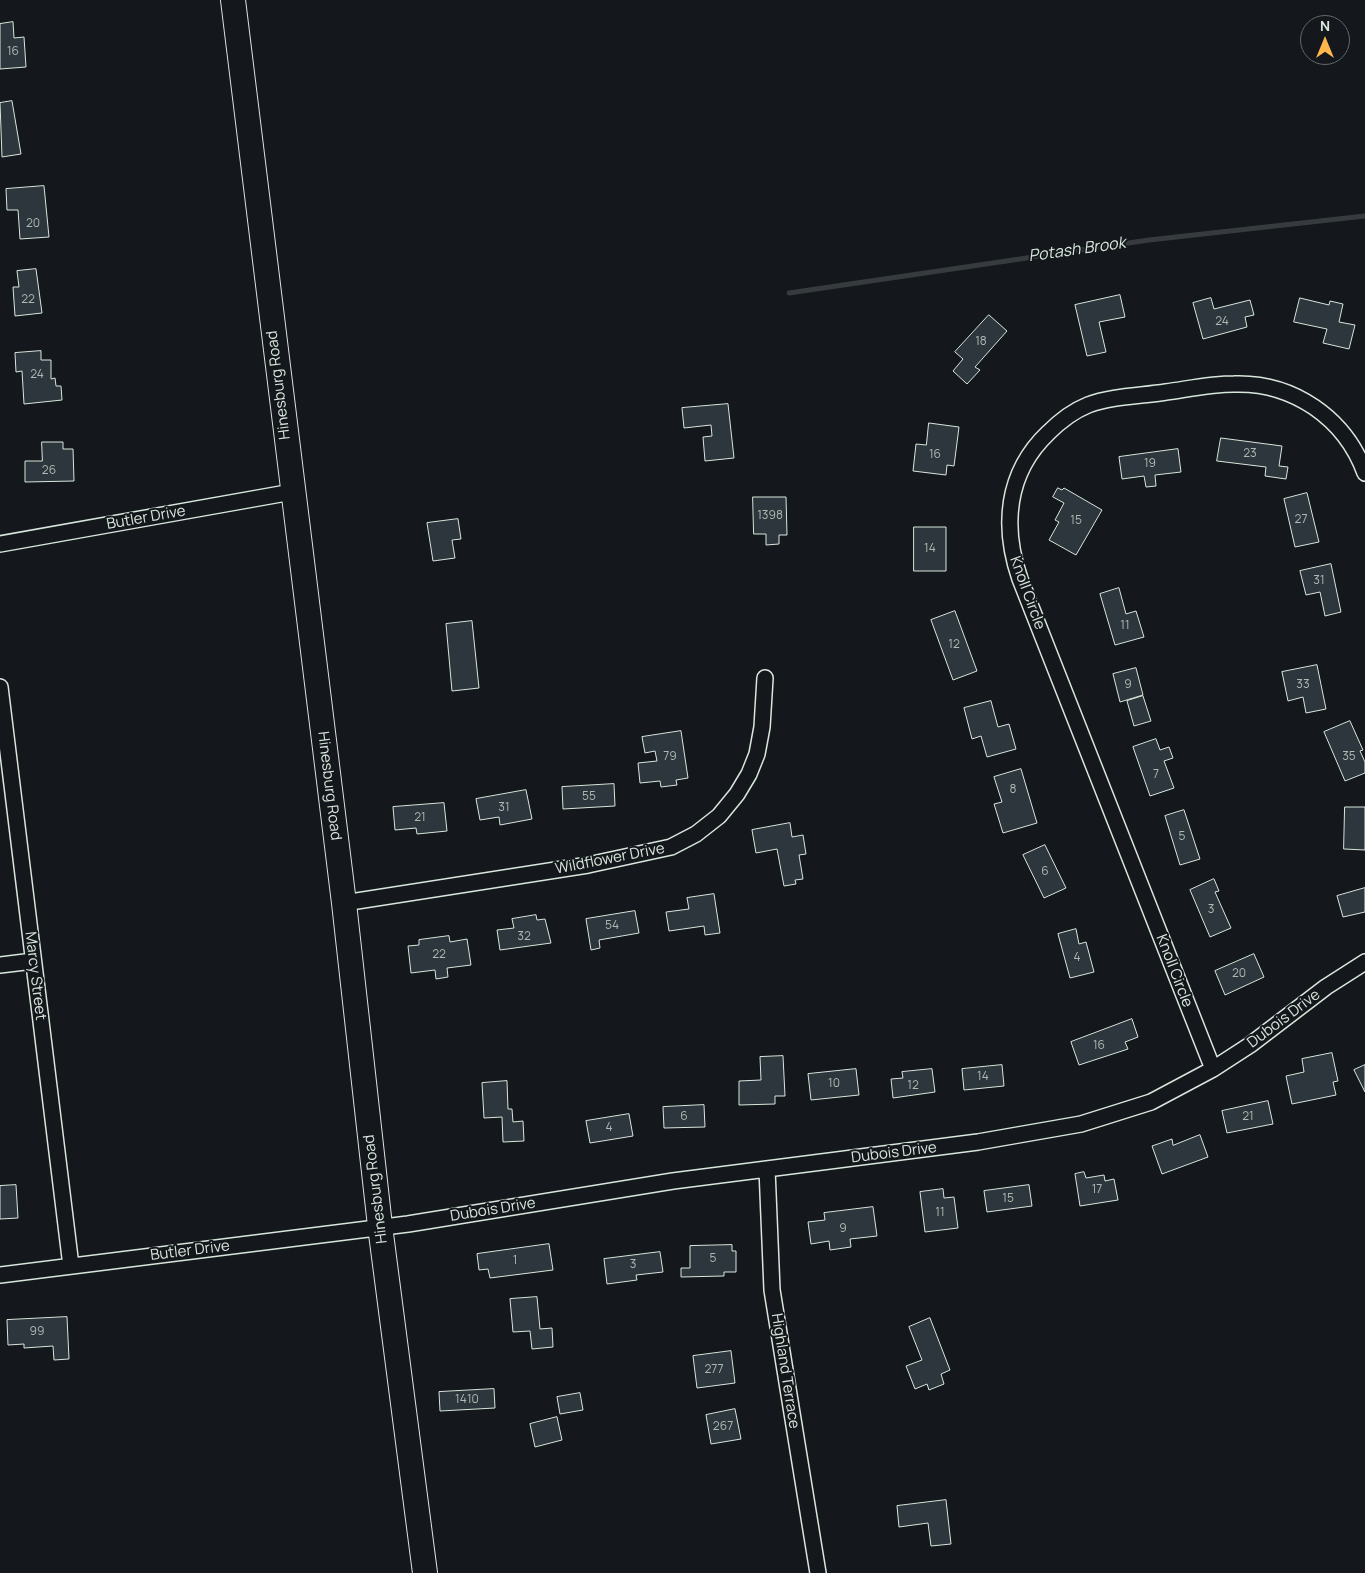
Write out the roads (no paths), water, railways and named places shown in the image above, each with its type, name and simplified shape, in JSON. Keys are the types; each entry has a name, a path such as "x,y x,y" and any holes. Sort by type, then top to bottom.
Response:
{"main road":[{"name":"Hinesburg Road","path":"233,0 344,903 380,1226 425,1573"}],"street":[{"name":"Knoll Circle","path":"1213,1069 1020,579 1010,537 1012,494 1022,467 1036,445 1054,427 1087,406 1111,400 1235,384 1273,388 1308,402 1329,419 1348,439 1365,473"},
{"name":"Butler Drive","path":"0,544 292,492"},
{"name":"Wildflower Drive","path":"344,903 588,865 670,847 696,834 719,816 737,794 749,774 757,754 762,727 765,678"},
{"name":"Marcy Street","path":"0,687 71,1266"},
{"path":"0,965 34,961"},
{"name":"Dubois Drive","path":"380,1226 767,1168 978,1142 1061,1129 1151,1102 1213,1069 1250,1045 1326,987 1365,962"},
{"name":"Highland Terrace","path":"767,1168 772,1290 818,1573"},
{"name":"Butler Drive","path":"0,1275 380,1226"}],"waterway":[{"name":"Potash Brook","path":"789,293 1149,240 1365,216"}]}
